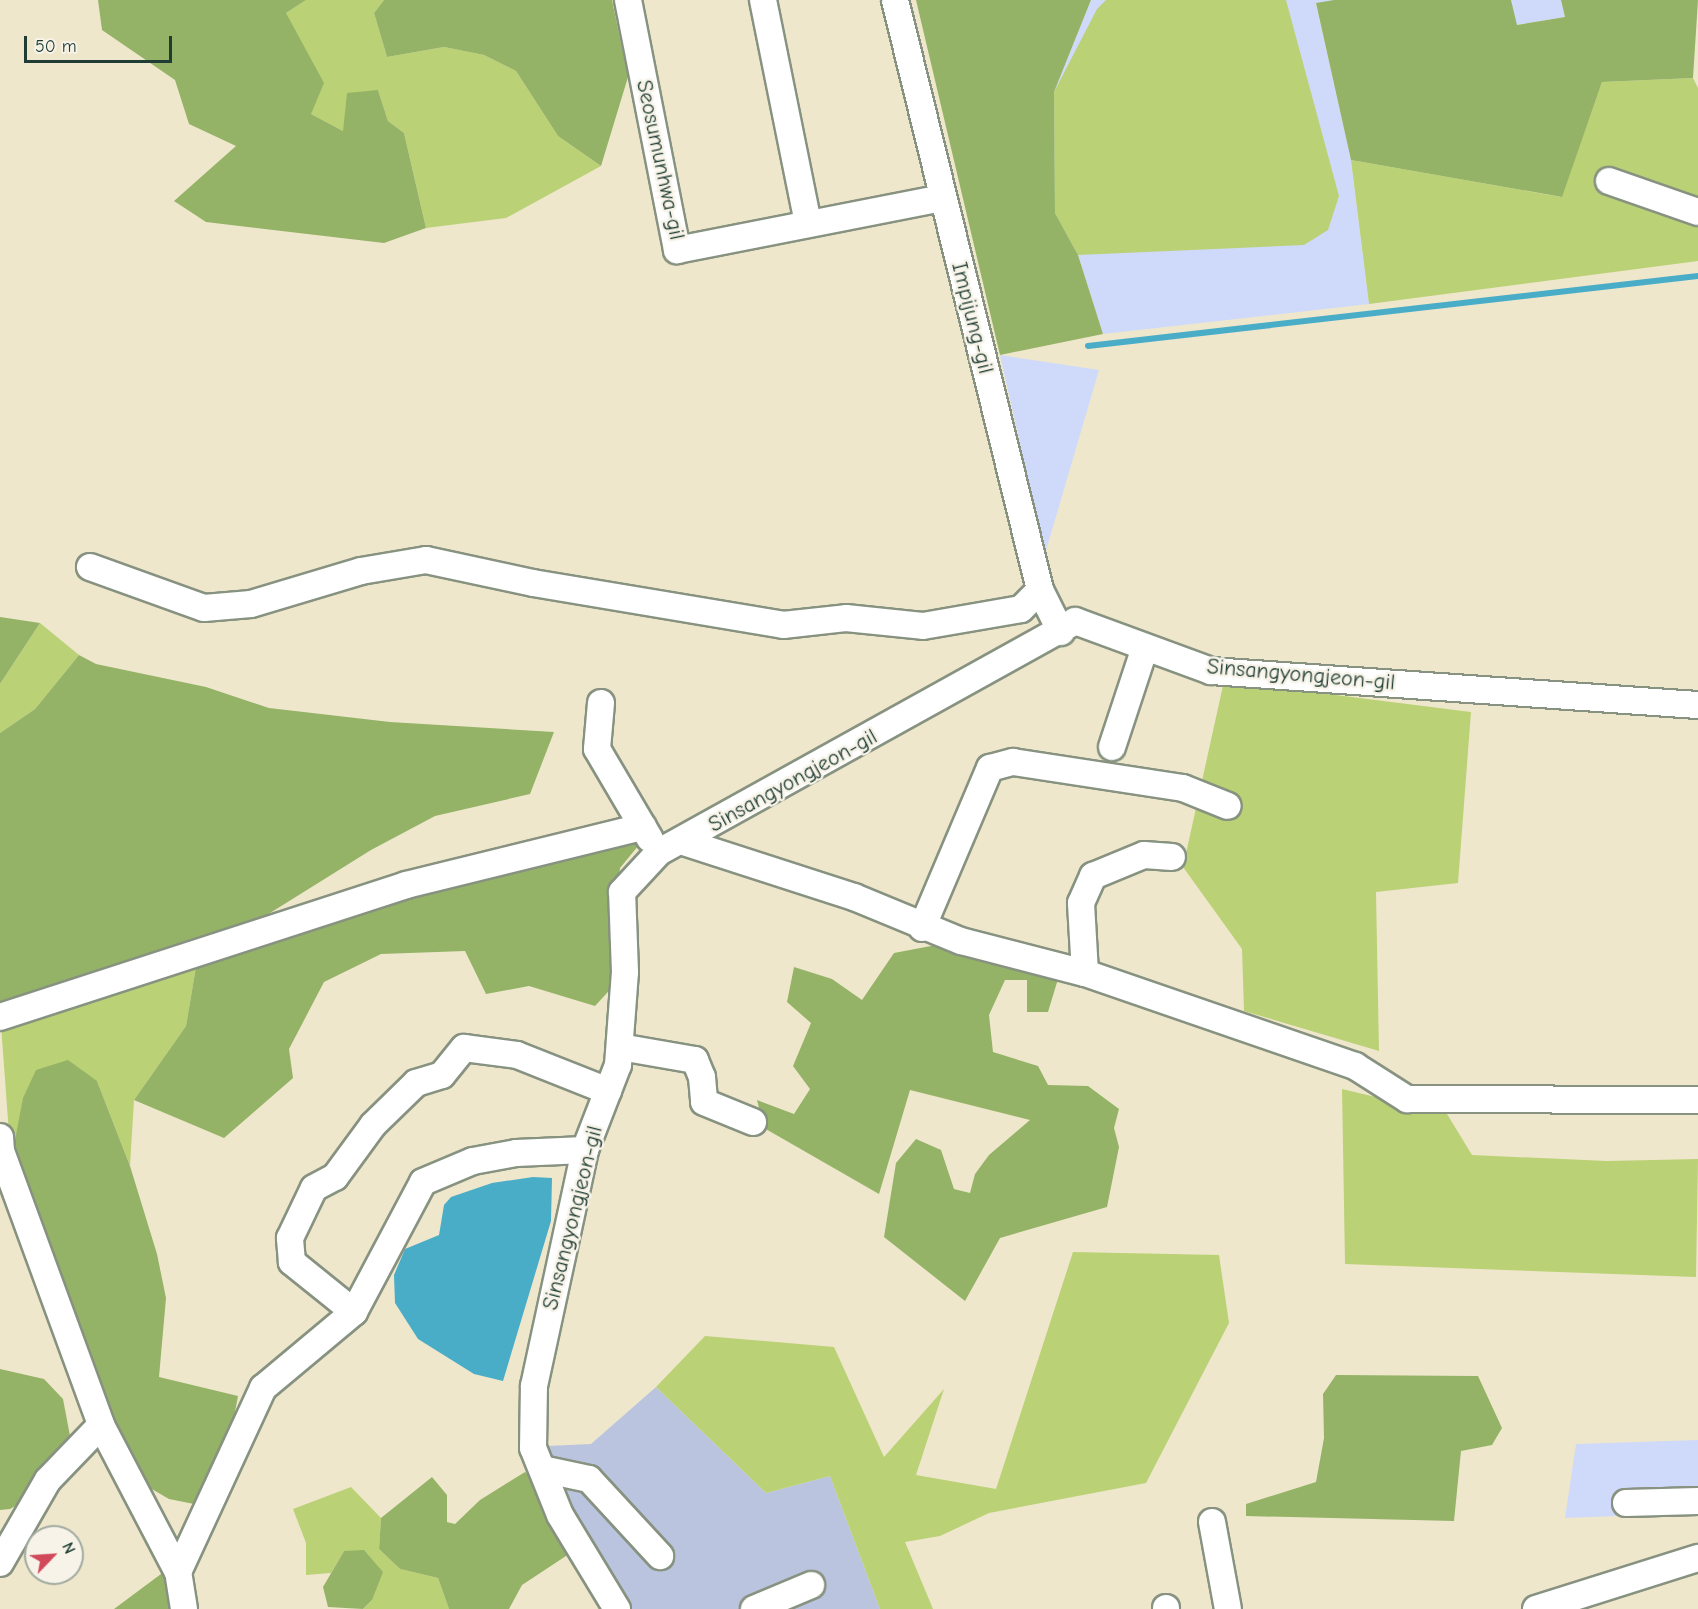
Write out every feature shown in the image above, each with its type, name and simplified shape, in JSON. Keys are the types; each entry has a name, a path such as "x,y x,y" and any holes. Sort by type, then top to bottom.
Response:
{"street":[{"name":"Seosumunhwa-gil","path":"628,0 677,250 808,224"},
{"path":"763,0 808,224 941,198"},
{"name":"Impijung-gil","path":"896,0 941,198 1040,590 1061,632"},
{"path":"1609,181 1698,212"},
{"path":"90,567 204,608 251,604 361,571 426,560 533,583 783,625 846,618 923,626 1021,609 1040,590"},
{"name":"Sinsangyongjeon-gil","path":"617,1609 560,1515 533,1448 534,1386 585,1150 618,1065 625,972 622,892 659,852 684,842 1061,632 1075,621 1211,670 1698,705"},
{"path":"1112,747 1145,647"},
{"path":"601,703 597,749 659,852"},
{"path":"922,928 990,768 1013,762 1183,788 1228,806"},
{"path":"0,1017 406,885 643,827"},
{"path":"684,842 854,897 922,928 1085,972 1355,1066 1407,1099 1698,1100"},
{"path":"1085,972 1081,903 1093,876 1144,855 1172,857"},
{"path":"620,1047 695,1060 702,1077 704,1102 753,1122"},
{"path":"354,1312 292,1262 290,1238 314,1188 335,1177 373,1125 416,1083 442,1075 464,1048 517,1054 608,1091"},
{"path":"0,1137 1,1151 100,1425 178,1572 184,1609"},
{"path":"178,1572 263,1388 354,1312 423,1182 473,1161 516,1153 585,1150"},
{"path":"0,1563 48,1480 100,1425"},
{"path":"542,1469 589,1479 660,1556"},
{"path":"1626,1503 1698,1501"},
{"path":"1212,1522 1228,1609"},
{"path":"1536,1609 1698,1558"},
{"path":"754,1609 811,1585"}],"shaded area":[{"path":"1091,0 1334,0 1316,4 1351,160 1369,304 1103,334 1078,255 1055,213 1054,92"},
{"path":"1511,0 1561,0 1565,17 1516,25"},
{"path":"1000,355 1099,370 1045,554"},
{"path":"656,1387 766,1493 830,1476 880,1609 631,1609 570,1502 547,1446 591,1444"},
{"path":"1698,1440 1698,1513 1565,1518 1576,1444"}],"green space":[{"path":"98,0 306,0 286,13 324,83 311,114 343,131 347,93 378,90 388,121 404,133 426,228 384,243 206,222 174,201 236,146 189,124 175,80 102,30"},
{"path":"306,0 384,0 374,13 387,57 444,47 484,55 516,71 558,136 601,166 506,218 426,228 404,133 388,121 378,90 343,131 311,114 286,13"},
{"path":"384,0 612,0 628,77 601,166 558,136 516,71 484,55 444,47 387,57 374,13"},
{"path":"916,0 1091,0 1054,92 1055,213 1078,255 1103,334 1000,355"},
{"path":"1106,0 1286,0 1339,196 1328,230 1304,245 1078,255 1055,213 1054,92 1097,9"},
{"path":"1334,0 1511,0 1517,25 1565,17 1561,0 1698,0 1693,78 1602,82 1562,197 1351,160 1316,3"},
{"path":"1693,78 1698,88 1698,261 1369,304 1351,160 1561,197 1602,82"},
{"path":"0,617 40,623 0,684"},
{"path":"40,623 79,655 35,709 0,733 0,684"},
{"path":"79,655 96,664 206,687 269,708 390,722 554,732 530,794 435,816 371,850 241,931 0,1011 0,733 35,709"},
{"path":"1224,681 1471,712 1458,883 1376,892 1379,1051 1244,1011 1242,949 1183,867"},
{"path":"643,840 620,868 614,928 617,982 595,1006 529,986 486,994 465,951 381,954 324,982 289,1049 293,1078 224,1138 134,1100 186,1026 196,967 247,951 342,898"},
{"path":"973,938 1058,979 1048,1012 1027,1012 1027,980 1005,980 989,1015 993,1052 1038,1066 1048,1085 1088,1086 1119,1109 1114,1128 1119,1147 1107,1207 1000,1238 965,1301 884,1237 896,1163 916,1139 941,1150 954,1189 970,1193 975,1174 989,1155 1030,1120 910,1090 879,1194 764,1128 757,1100 794,1114 810,1089 793,1066 811,1023 787,1002 794,967 832,979 862,1000 894,953"},
{"path":"196,967 186,1026 134,1100 130,1166 97,1081 11,1161 1,1025"},
{"path":"68,1060 97,1081 130,1166 157,1254 166,1298 159,1377 238,1396 229,1443 199,1505 169,1499 150,1488 133,1459 88,1373 11,1161 23,1098 36,1070"},
{"path":"1342,1089 1447,1114 1472,1155 1607,1161 1698,1159 1696,1277 1345,1264"},
{"path":"1073,1252 1219,1255 1229,1323 1146,1483 989,1513 940,1536 905,1542 933,1609 880,1609 830,1476 766,1493 656,1387 705,1336 834,1347 884,1457 944,1389 916,1475 996,1489"},
{"path":"0,1369 44,1379 63,1399 71,1441 58,1482 10,1509 0,1510"},
{"path":"1336,1375 1478,1376 1502,1428 1492,1445 1461,1451 1454,1521 1246,1516 1246,1504 1316,1482 1324,1438 1323,1394"},
{"path":"525,1472 541,1486 556,1522 553,1527 569,1554 522,1585 509,1609 449,1609 438,1578 400,1569 379,1549 381,1518 432,1477 447,1495 447,1522 455,1524 480,1500"},
{"path":"351,1487 381,1518 379,1549 400,1569 438,1578 449,1609 363,1609 372,1600 344,1551 331,1573 306,1575 306,1543 293,1509"},
{"path":"364,1550 383,1572 372,1600 363,1609 328,1607 323,1587 344,1551"},
{"path":"161,1574 190,1574 196,1609 114,1609"}],"water":[{"path":"533,1177 552,1178 551,1221 503,1381 474,1374 418,1339 395,1303 394,1275 405,1249 439,1235 444,1205 451,1197 492,1183"}],"waterway":[{"path":"1088,346 1698,276"}]}
